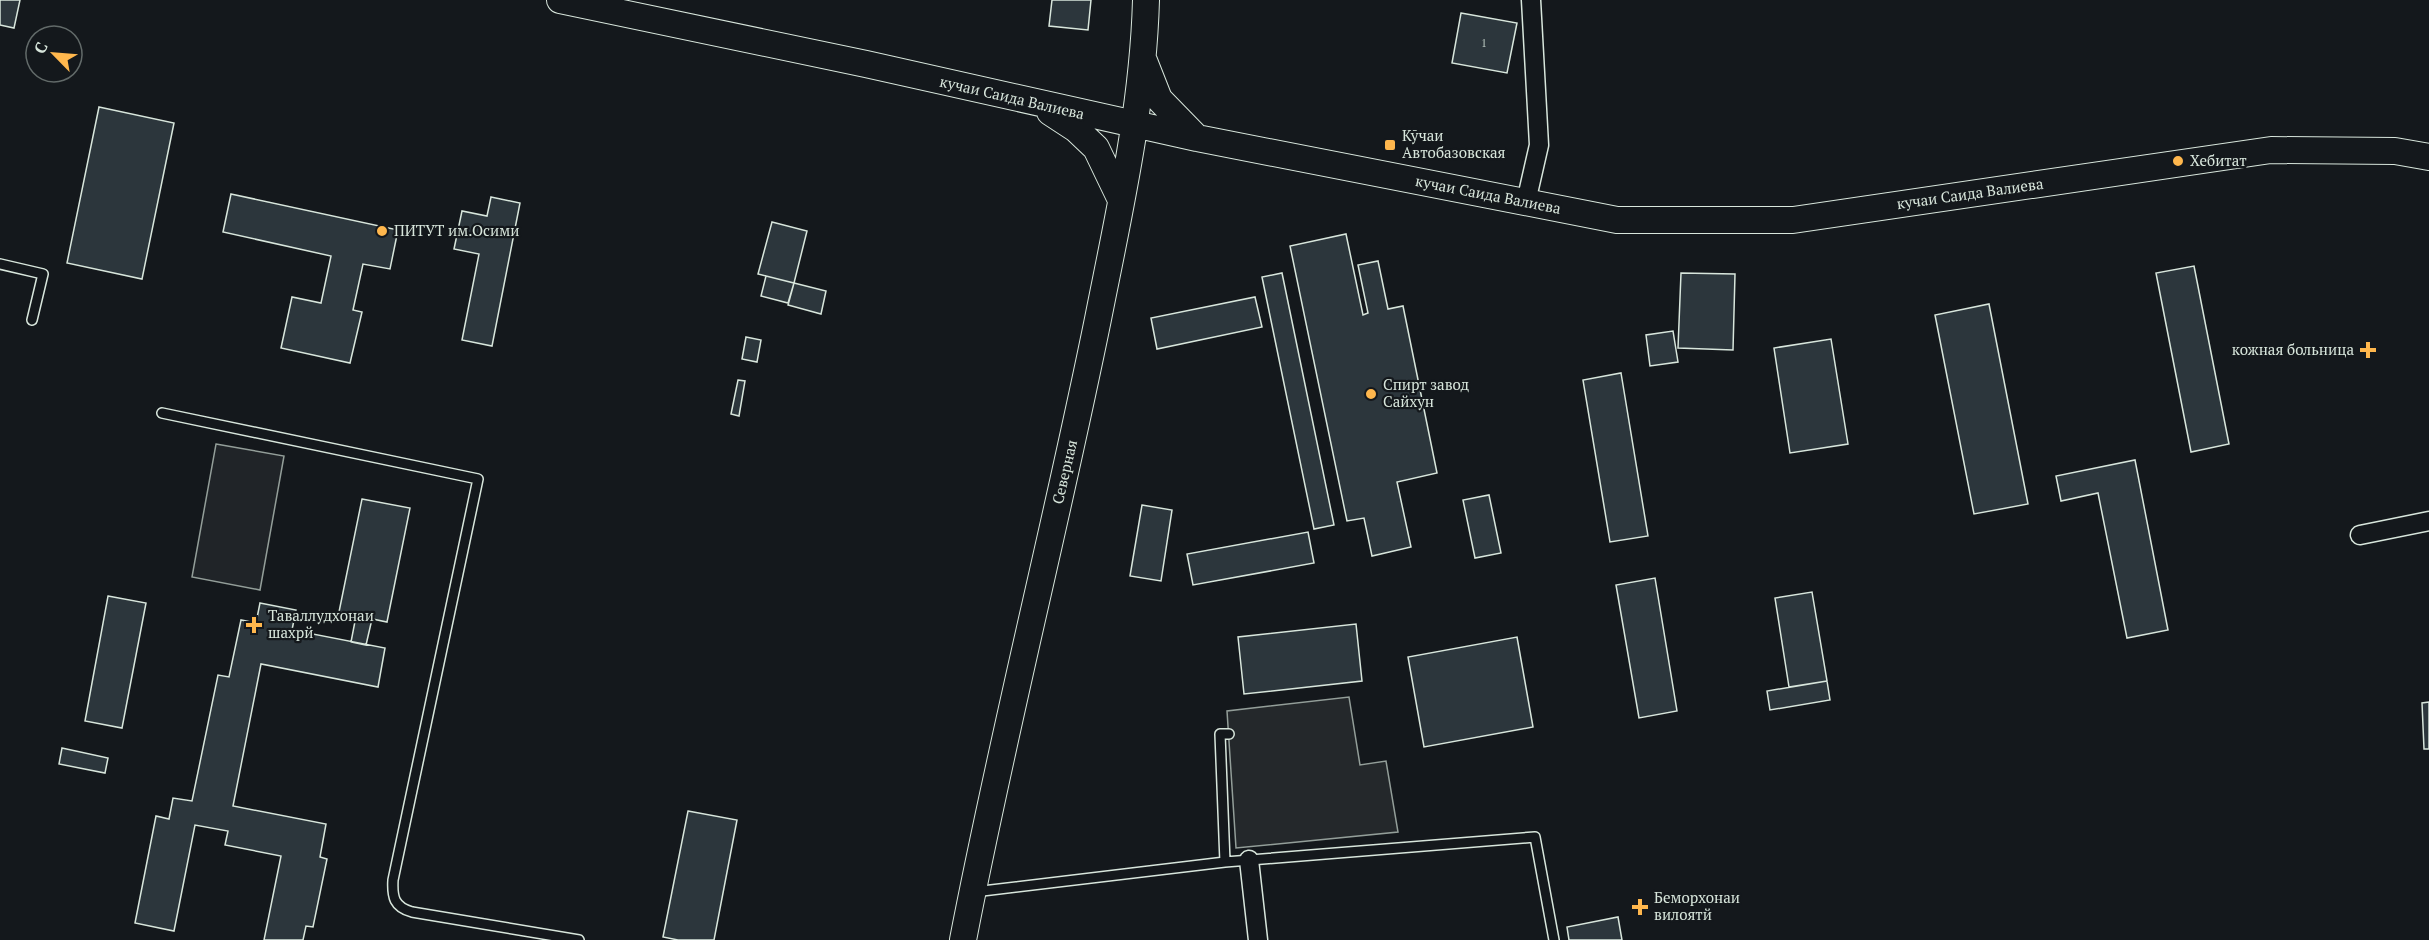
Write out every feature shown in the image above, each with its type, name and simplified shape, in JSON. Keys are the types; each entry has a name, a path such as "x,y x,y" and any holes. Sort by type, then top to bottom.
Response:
{"street":[{"name":"кучаи Саида Валиева","path":"560,0 866,64 1134,125 1617,220 1793,220 2271,150 2396,151 2429,157"},
{"name":"Северная","path":"963,940 1037,590 1074,438 1121,200 1134,125 1146,0"},
{"path":"1526,202 1539,145 1531,0"},
{"path":"1142,58 1159,99 1197,138"},
{"path":"1037,104 1088,138 1106,166 1121,200"},
{"path":"2360,535 2429,521"},
{"path":"1249,860 1258,940"}],"lane":[{"path":"0,264 43,274 32,320"},
{"path":"162,413 477,479 393,880 392,894 395,903 402,909 412,912 579,940"},
{"path":"1225,862 1220,734 1229,734"},
{"path":"972,892 1225,862 1535,837 1554,940"}],"shaded area":[{"path":"216,444 284,456 260,590 192,577"},
{"path":"1349,697 1360,765 1386,761 1398,832 1236,848 1227,711"}],"building":[{"path":"0,0 20,0 14,28 0,25"},
{"path":"1052,0 1091,0 1088,30 1049,26"},
{"path":"1461,13 1517,23 1507,73 1452,63"},
{"path":"99,107 174,123 142,279 67,263"},
{"path":"231,194 398,230 390,269 363,264 353,310 362,312 350,363 281,348 292,297 321,303 331,256 223,232"},
{"path":"491,197 520,203 492,346 462,340 479,254 454,249 462,211 487,216"},
{"path":"772,222 807,231 794,283 758,274"},
{"name":"Спирт завод Сайхун","path":"1346,234 1363,315 1368,313 1358,265 1378,261 1388,309 1403,306 1437,473 1397,482 1411,547 1372,556 1364,518 1347,521 1290,246"},
{"path":"2194,266 2229,444 2191,452 2156,273"},
{"path":"1282,273 1334,525 1314,529 1262,277"},
{"path":"1681,273 1735,274 1733,350 1678,348"},
{"path":"766,276 794,283 788,303 761,296"},
{"path":"794,283 826,291 821,314 788,305"},
{"path":"1255,297 1262,327 1157,349 1151,318"},
{"path":"1989,304 2028,504 1974,514 1935,315"},
{"path":"1673,331 1678,362 1650,366 1646,335"},
{"path":"746,337 761,340 757,362 742,359"},
{"path":"1831,339 1848,444 1790,453 1774,348"},
{"path":"1621,373 1648,536 1610,542 1583,380"},
{"path":"738,380 745,381 739,416 731,414"},
{"path":"2135,460 2168,630 2127,638 2098,493 2061,501 2056,476"},
{"path":"1489,495 1501,553 1475,558 1463,500"},
{"path":"362,499 410,508 387,622 339,612"},
{"path":"1142,505 1172,510 1161,581 1130,576"},
{"path":"1308,532 1314,563 1193,585 1187,554"},
{"path":"1655,578 1677,711 1639,718 1616,585"},
{"path":"1812,592 1827,681 1789,687 1775,598"},
{"path":"108,596 146,603 122,728 85,721"},
{"path":"260,603 296,610 292,630 385,648 378,687 261,664 233,806 326,824 320,857 327,859 313,927 306,926 303,940 264,940 281,856 225,845 228,831 195,825 174,931 135,923 156,816 169,819 173,798 192,801 218,675 229,677 241,620 256,623"},
{"path":"356,616 372,619 366,645 351,642"},
{"path":"1356,624 1362,681 1244,694 1238,637"},
{"path":"1517,637 1533,727 1424,747 1408,657"},
{"path":"1827,681 1830,700 1770,710 1767,691"},
{"path":"2429,702 2429,749 2424,749 2422,703"},
{"path":"62,748 108,758 105,773 59,764"},
{"path":"688,811 737,820 714,940 678,940 663,937"},
{"path":"1618,917 1622,940 1569,940 1567,927"}],"place":[{"name":"Кӯчаи Автобазовская","path":"1390,145"},
{"name":"Хебитат","path":"2178,161"},
{"name":"ПИТУТ им.Осими","path":"382,231"},
{"name":"кожная больница","path":"2368,350"},
{"name":"Спирт завод Сайхун","path":"1371,394"},
{"name":"Таваллудхонаи шахрй","path":"254,625"},
{"name":"Беморхонаи вилоятй","path":"1640,907"}]}
